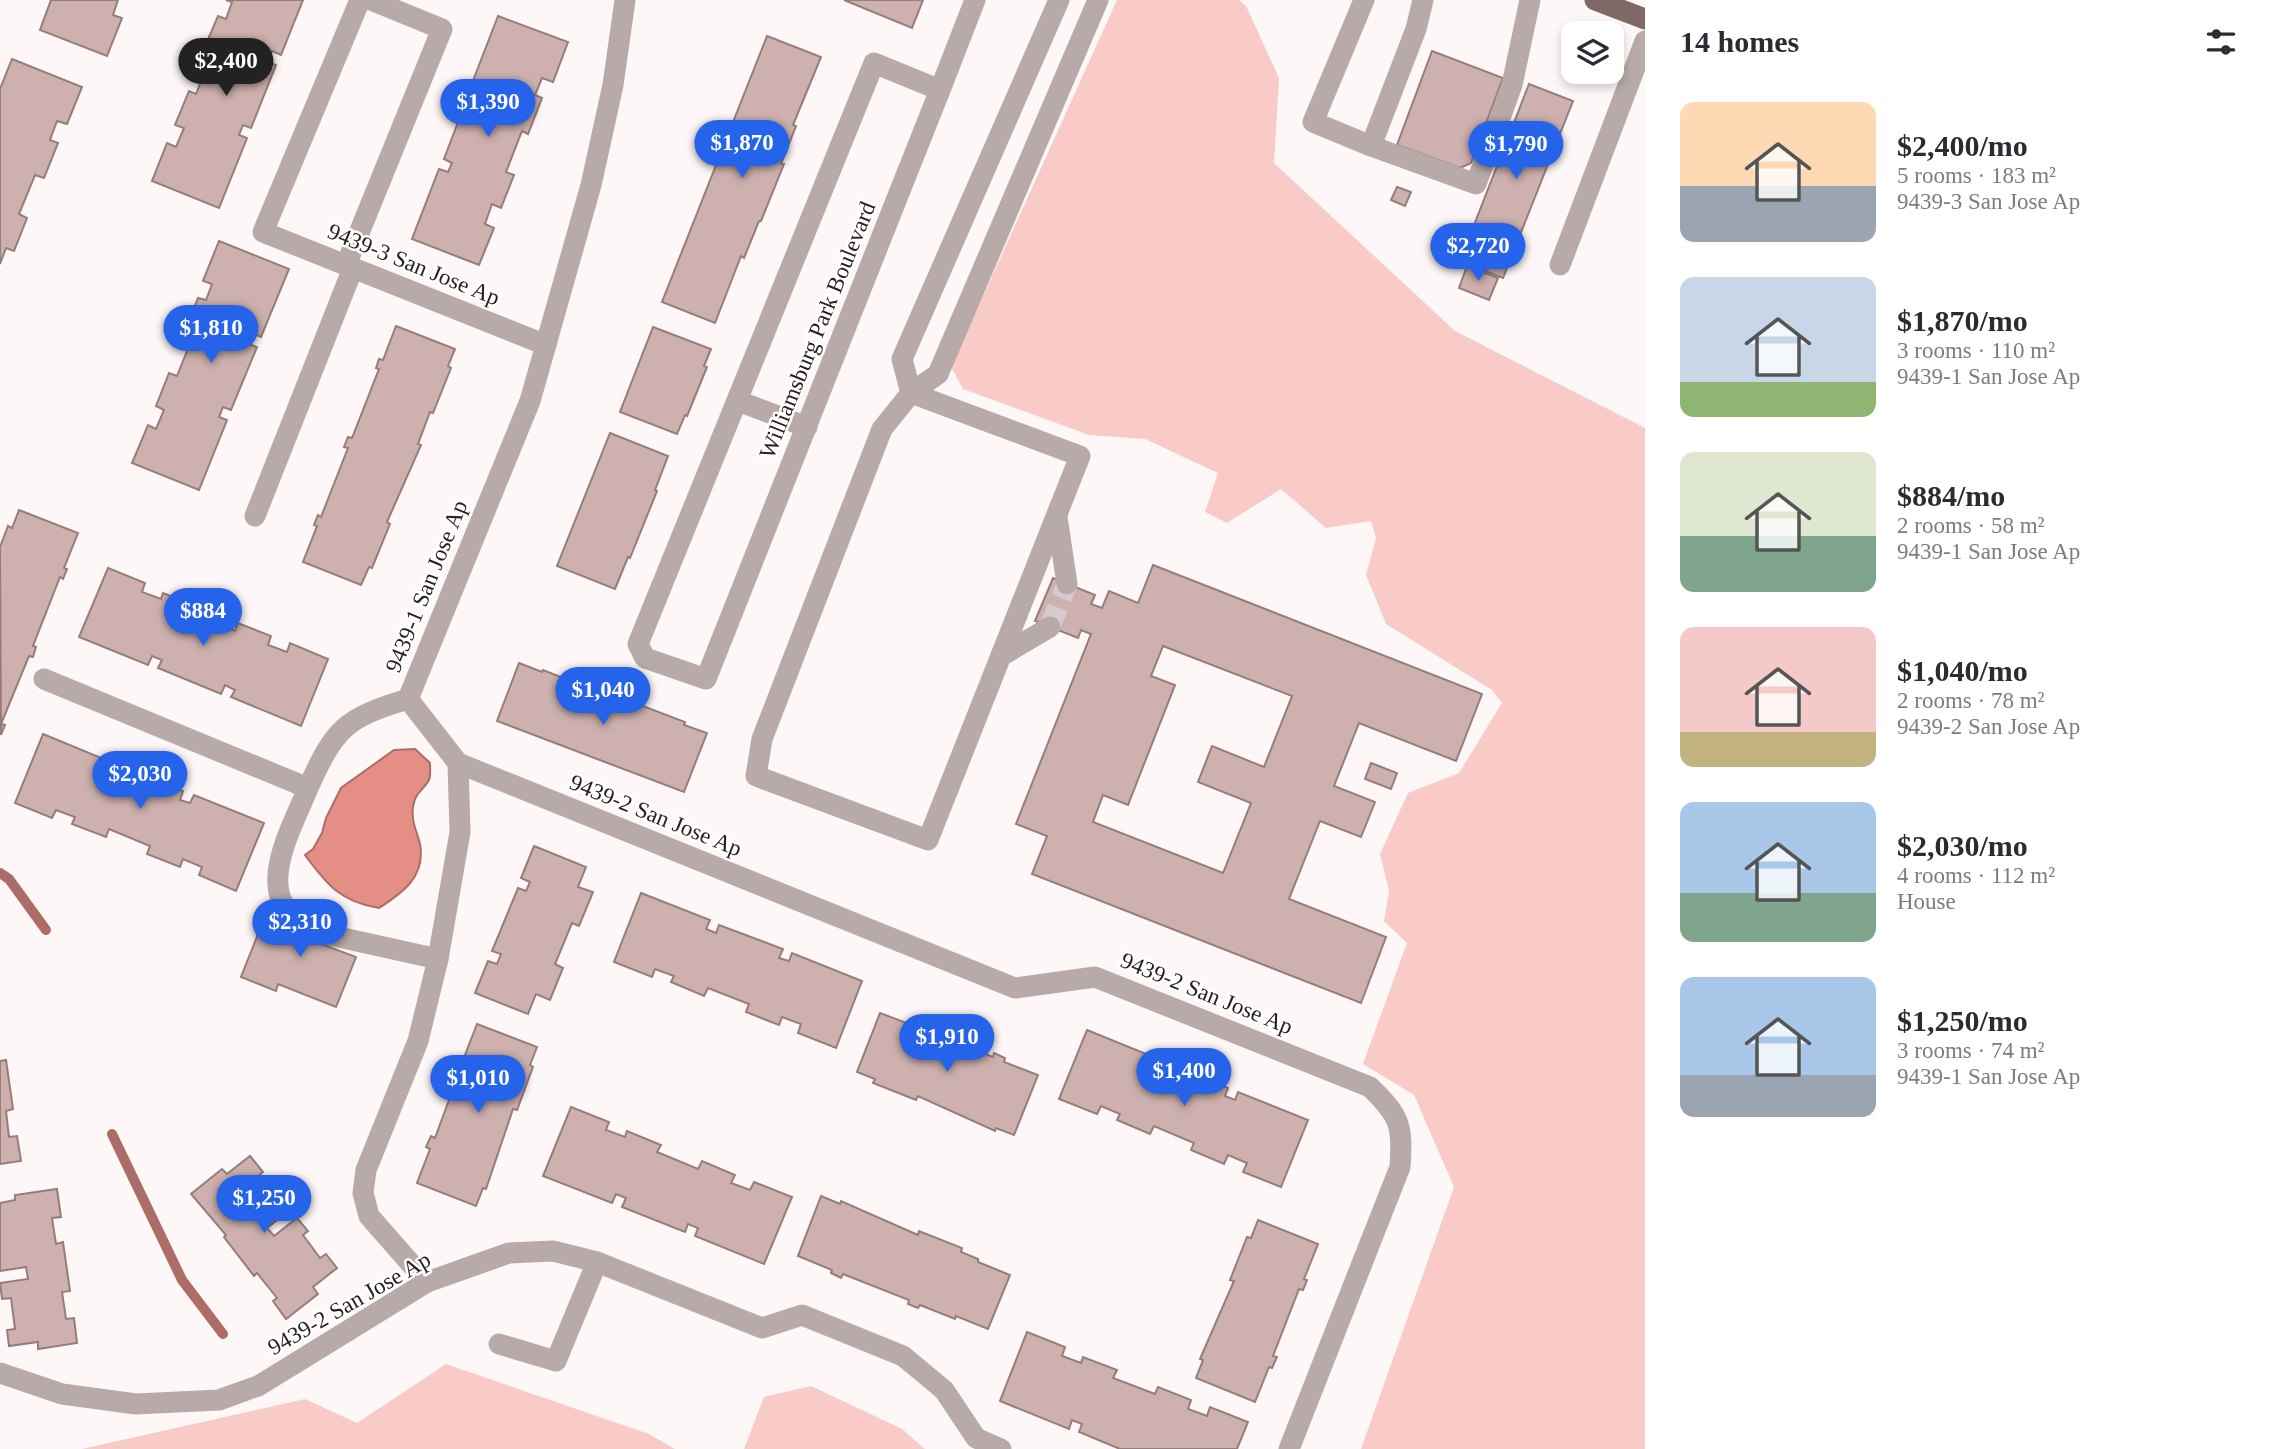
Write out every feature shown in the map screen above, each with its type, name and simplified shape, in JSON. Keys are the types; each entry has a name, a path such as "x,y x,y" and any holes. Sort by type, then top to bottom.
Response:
{"main road":[{"path":"1595,0 1645,19"}],"street":[{"name":"9439-3 San Jose Ap","path":"359,0 263,232 546,345"},
{"path":"256,516 442,29 371,0"},
{"name":"9439-1 San Jose Ap","path":"458,763 408,699 530,401 591,185 613,85 625,0"},
{"name":"Williamsburg Park Boulevard","path":"738,401 638,644 645,658 706,679 975,0"},
{"path":"911,393 902,359 1059,0"},
{"path":"911,393 1080,456 928,840 756,776 762,739 882,429 911,393 938,374 1098,0"},
{"path":"1364,0 1313,121 1371,146 1476,184 1512,85 1530,0"},
{"path":"1371,146 1416,29 1423,0"},
{"path":"1560,265 1645,41"},
{"path":"807,427 738,401 874,63 940,90"},
{"path":"1056,517 1067,584"},
{"path":"1001,656 1050,627"},
{"path":"44,679 308,788"},
{"path":"303,922 293,917 280,901 277,879 280,859 324,753 339,732 368,711 408,699"},
{"path":"427,1282 369,1216 363,1193 366,1170 418,1041 438,959 460,832 458,763"},
{"name":"9439-2 San Jose Ap","path":"458,763 1015,988 1095,977 1370,1087 1391,1108 1402,1137 1400,1167 1289,1449"},
{"path":"325,934 438,959"},
{"name":"9439-2 San Jose Ap","path":"0,1373 62,1394 136,1404 219,1400 258,1386 427,1282 509,1253 553,1251 597,1262 762,1328 803,1315 903,1356 944,1390 976,1438 1001,1449"},
{"path":"499,1344 556,1362 597,1262"}],"shaded area":[{"path":"1117,0 1239,0 1246,6 1279,78 1274,163 1455,331 1645,428 1645,1449 1361,1449 1454,1187 1414,1095 1363,1064 1407,943 1384,921 1389,891 1380,854 1408,793 1459,773 1502,703 1492,690 1386,624 1366,575 1376,538 1371,521 1326,528 1281,489 1227,523 1205,512 1218,473 1145,439 1089,435 963,389 951,367"},
{"path":"415,749 430,763 429,780 417,795 413,807 421,856 416,875 404,890 379,908 354,901 328,883 305,855 313,849 322,833 326,818 341,788 394,750"},
{"path":"446,1364 649,1434 675,1449 82,1449 305,1399 357,1423"},
{"path":"811,1386 902,1429 925,1449 744,1449 764,1397"}],"building":[{"path":"51,0 118,0 113,15 122,18 107,56 40,30"},
{"path":"226,0 303,0 281,55 272,51 268,62 276,65 251,128 243,125 239,135 247,138 219,208 152,181 167,143 176,147 184,128 175,125 189,91 196,94 212,55 203,51 218,16 226,19 232,2"},
{"path":"844,0 923,0 912,28"},
{"path":"498,16 568,42 553,82 542,78 535,95 542,98 528,134 522,131 506,172 514,175 501,208 492,204 485,224 494,228 479,265 412,239 439,169 448,172 452,163 444,159 468,96 476,99 480,90 471,86"},
{"path":"767,36 821,57 793,125 796,126 781,164 784,164 744,258 741,256 715,323 662,302"},
{"path":"1432,51 1503,78 1471,163 1460,168 1397,145"},
{"path":"12,59 82,87 67,124 57,121 50,140 58,143 44,178 35,175 19,214 27,218 14,251 6,248 0,264 0,89"},
{"path":"1529,84 1573,101 1503,278 1460,261"},
{"path":"1397,187 1411,192 1405,206 1391,200"},
{"path":"219,241 289,269 261,337 252,333 248,344 257,347 231,410 223,407 219,417 227,420 199,490 132,463 148,425 156,429 164,410 156,406 169,373 177,376 193,336 184,333 198,298 206,300 212,284 203,281"},
{"path":"1467,266 1498,278 1489,300 1459,288"},
{"path":"396,326 455,349 448,366 451,368 418,444 421,445 387,522 390,524 372,568 369,567 361,585 303,562 317,526 314,525 318,515 321,517 348,448 344,447 348,437 352,438 379,369 376,368 379,359 383,360"},
{"path":"653,327 711,349 704,366 707,367 677,434 620,412"},
{"path":"610,433 668,456 655,490 657,491 615,589 557,566"},
{"path":"19,510 78,533 64,568 67,569 63,579 60,577 33,646 36,647 33,657 29,656 1,724 5,725 1,735 0,547 8,526 12,528"},
{"path":"1153,565 1482,694 1456,761 1359,723 1334,786 1375,802 1361,837 1320,821 1289,899 1386,937 1361,1003 1032,874 1047,836 1016,824 1091,634 1081,630 1078,638 1035,621 1053,578 1095,595 1091,604 1102,608 1109,591 1138,603","holes":["1163,646 1292,696 1264,767 1212,746 1198,782 1251,803 1223,873 1093,822 1103,795 1128,805 1175,685 1151,676"]},
{"path":"108,568 145,583 142,592 161,599 163,593 197,606 194,614 235,631 238,623 271,636 268,645 287,652 290,643 328,659 301,726 231,697 235,690 225,685 221,694 158,668 162,660 152,656 148,665 79,637"},
{"path":"519,663 634,706 635,703 707,733 684,792 497,721"},
{"path":"43,734 111,762 108,771 118,775 121,766 183,791 180,800 190,803 194,795 264,823 236,891 199,875 202,867 183,859 180,867 147,854 150,846 109,829 106,837 72,824 75,817 56,810 52,818 15,803"},
{"path":"1371,763 1397,773 1391,789 1365,779"},
{"path":"534,846 586,867 578,887 593,892 579,926 572,923 555,964 563,968 550,1000 536,994 528,1014 475,993 488,961 497,964 501,954 492,951 518,888 526,891 530,882 521,878"},
{"path":"641,893 710,920 706,929 716,933 719,925 783,949 779,958 789,961 792,953 862,981 836,1048 798,1033 801,1024 782,1017 779,1025 746,1012 749,1004 708,988 704,996 671,982 674,976 655,969 652,977 614,962"},
{"path":"310,903 334,912 321,944 356,957 336,1007 278,984 276,991 241,977 264,919 298,933"},
{"path":"880,1013 909,1024 910,1020 927,1027 926,1031 993,1057 994,1053 1005,1058 1004,1062 1038,1075 1014,1135 996,1128 995,1131 918,1096 916,1100 873,1083 875,1079 857,1072"},
{"path":"477,1024 537,1047 530,1065 533,1067 517,1110 513,1109 486,1189 483,1188 476,1206 417,1183 430,1149 426,1147 431,1136 435,1138 460,1070 456,1069 460,1059 463,1060"},
{"path":"1087,1030 1156,1058 1153,1067 1162,1071 1165,1062 1228,1088 1225,1096 1235,1100 1238,1092 1308,1120 1281,1187 1243,1172 1247,1163 1228,1155 1224,1164 1191,1150 1194,1143 1154,1126 1150,1134 1117,1120 1120,1114 1101,1106 1097,1114 1059,1099"},
{"path":"6,1060 13,1109 6,1111 9,1137 17,1136 21,1161 0,1164 0,1061"},
{"path":"571,1107 609,1122 606,1130 625,1137 627,1131 661,1145 657,1152 698,1169 702,1161 735,1175 731,1183 750,1190 754,1182 792,1197 764,1264 695,1236 698,1228 688,1224 685,1232 622,1207 626,1198 616,1194 612,1203 543,1176"},
{"path":"250,1156 263,1172 258,1176 274,1196 279,1192 292,1208 267,1228 274,1236 297,1218 308,1231 303,1235 320,1258 326,1254 337,1268 313,1287 318,1294 286,1319 273,1301 277,1298 257,1273 254,1276 224,1237 226,1235 191,1194 222,1169 227,1174"},
{"path":"57,1189 61,1217 52,1218 56,1244 63,1242 70,1291 62,1292 66,1319 74,1318 77,1343 38,1349 38,1342 9,1346 7,1330 15,1329 11,1298 2,1299 0,1283 28,1279 26,1267 0,1271 0,1203 15,1200 15,1195"},
{"path":"821,1196 840,1204 841,1201 918,1235 919,1231 962,1248 961,1252 978,1259 978,1262 1010,1275 988,1329 920,1305 918,1308 908,1304 909,1300 843,1274 841,1278 831,1273 832,1270 798,1256"},
{"path":"1258,1220 1318,1244 1304,1279 1307,1280 1303,1290 1299,1289 1273,1356 1277,1357 1272,1368 1269,1367 1255,1402 1196,1378 1203,1360 1200,1359 1234,1281 1230,1280 1247,1237 1251,1238"},
{"path":"1027,1332 1065,1347 1062,1356 1081,1363 1083,1357 1117,1370 1113,1378 1155,1394 1158,1387 1191,1400 1188,1409 1207,1416 1210,1407 1248,1422 1237,1449 1120,1449 1079,1432 1082,1424 1072,1420 1069,1429 1000,1401"}],"waterway":[{"path":"0,873 9,879 46,930"},
{"path":"112,1134 182,1280 223,1334"}],"tunnel":[{"path":"1050,627 1067,584"}]}
